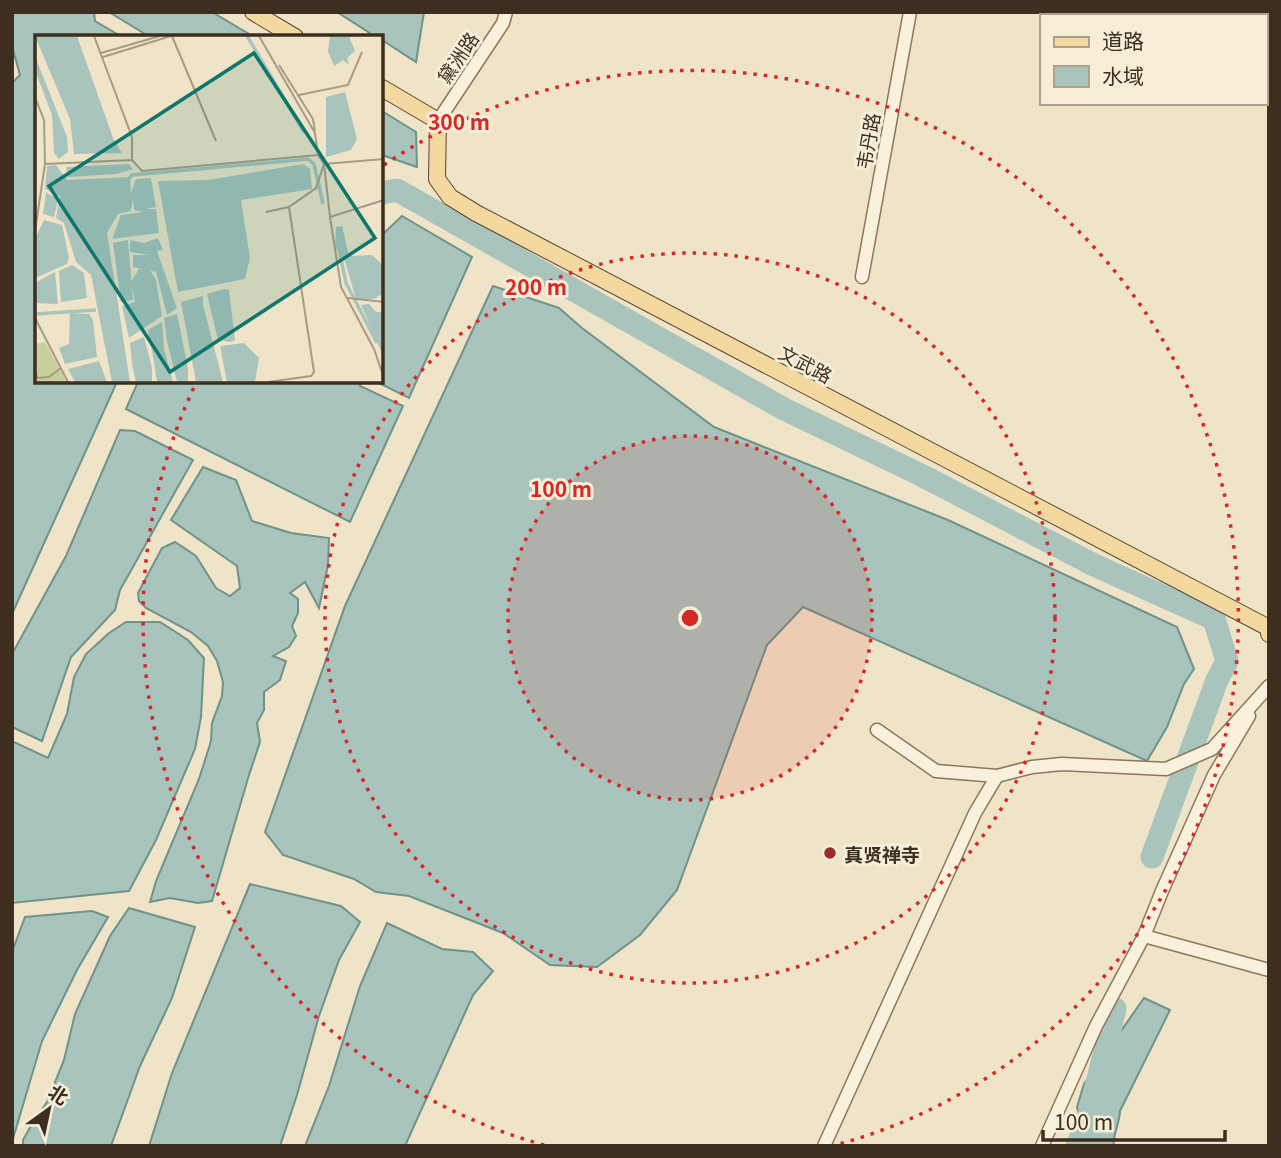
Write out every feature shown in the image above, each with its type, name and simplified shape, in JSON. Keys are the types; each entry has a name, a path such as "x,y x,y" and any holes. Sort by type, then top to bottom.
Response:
{"main road":[{"path":"253,12 292,35"},
{"path":"383,89 438,121"},
{"name":"文武路","path":"438,121 437,179 450,197 1269,628 1269,634"}],"street":[{"name":"黛洲路","path":"438,121 503,23 506,12"},
{"name":"韦丹路","path":"862,277 910,12"},
{"path":"877,730 936,771 997,776 1032,767 1062,764 1166,769 1212,749 1269,686"},
{"path":"1042,1146 1096,1026 1144,936 1214,775 1269,686"},
{"path":"824,1146 975,813 997,776"},
{"path":"1144,936 1269,970"}],"water":[{"path":"12,12 94,12 95,21 119,35 35,35 35,383 117,383 12,614 12,83 20,75 12,46"},
{"path":"109,12 212,12 251,35 147,35"},
{"path":"337,12 424,12 416,62 383,41 383,35 373,35"},
{"path":"383,112 416,132 417,167 383,155"},
{"path":"402,216 472,257 409,398 379,383 383,383 383,234"},
{"path":"493,286 559,308 714,427 948,520 1177,627 1194,669 1184,684 1167,727 1147,761 803,607 767,645 677,890 640,935 597,967 550,965 503,933 409,896 376,892 354,879 283,855 265,832 345,606"},
{"path":"361,383 360,386 403,406 350,522 126,409 137,384"},
{"path":"120,430 135,431 193,460 120,590 115,610 71,657 42,741 12,727 12,654 66,556"},
{"path":"203,467 236,480 252,521 291,533 329,538 328,565 319,608 305,582 290,593 298,599 298,613 292,626 296,636 289,647 273,656 286,661 280,680 264,692 264,710 257,723 260,742 212,901 198,903 170,898 150,902 156,881 199,779 211,741 212,723 222,696 223,682 217,661 208,646 191,632 146,608 139,601 138,593 162,548 175,542 196,556 216,588 230,596 240,588 237,566 171,520"},
{"path":"126,622 160,622 188,640 204,658 201,717 195,749 156,840 129,891 12,903 12,741 48,758 67,714 74,677 86,654"},
{"path":"250,884 341,906 360,922 339,960 319,1016 280,1146 149,1146 172,1073"},
{"path":"129,908 195,927 172,998 140,1066 111,1146 23,1146 23,1140 47,1102 64,1060 75,1014 110,936"},
{"path":"92,911 108,917 77,970 42,1041 12,1142 12,952 25,917"},
{"path":"387,923 442,949 473,952 493,971 473,995 405,1146 305,1146 329,1086 360,986"},
{"path":"1144,998 1170,1010 1120,1111 1114,1146 1087,1146 1077,1107 1084,1084"}],"waterway":[{"path":"383,193 397,190 784,409 921,475 1094,565 1214,619 1227,661 1217,680 1152,857"},
{"path":"1077,1146 1090,1112 1115,1009"}],"place":[{"name":"真贤禅寺","path":"830,853"}]}
